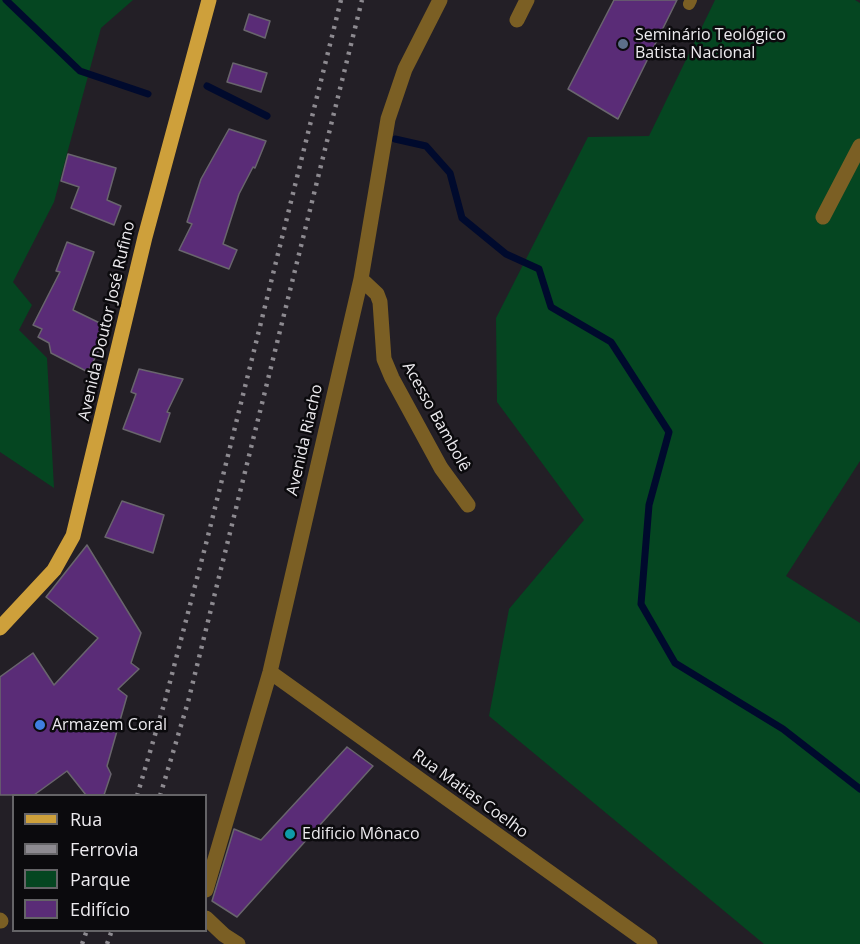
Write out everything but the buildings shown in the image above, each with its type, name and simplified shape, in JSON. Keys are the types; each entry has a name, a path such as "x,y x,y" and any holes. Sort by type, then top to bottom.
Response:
{"main road":[{"name":"Avenida Doutor José Rufino","path":"0,628 54,570 74,536 146,237 209,0"}],"street":[{"name":"Avenida Riacho","path":"207,887 270,672 361,279 388,119 396,92 440,0"},
{"path":"517,20 527,0"},
{"path":"823,217 860,146"},
{"name":"Acesso Bambolê","path":"361,279 373,289 380,302 384,359 392,378 441,468 468,505"},
{"name":"Rua Matias Coelho","path":"270,672 650,944"},
{"path":"207,919 224,935 238,944"}],"green space":[{"path":"0,0 133,0 101,28 54,202 13,282 32,305 19,330 47,358 54,488 0,452"},
{"path":"715,0 855,0 860,3 860,461 786,576 860,623 860,944 764,944 489,716 509,609 584,520 497,402 496,318 588,137 649,136"}],"waterway":[{"path":"6,0 80,71 148,94"},
{"path":"207,86 267,116"},
{"path":"395,139 426,146 450,173 462,218 506,254 539,269 551,307 611,342 669,432 649,505 641,604 675,663 783,729 860,789"}],"railway":[{"path":"138,794 165,701 208,536 341,0"},
{"path":"161,794 188,702 362,0"},
{"path":"82,944 86,932"},
{"path":"107,944 111,932"}],"place":[{"name":"Seminário Teológico Batista Nacional","path":"623,44"},
{"name":"Armazem Coral","path":"40,725"},
{"name":"Edificio Mônaco","path":"290,834"}]}
